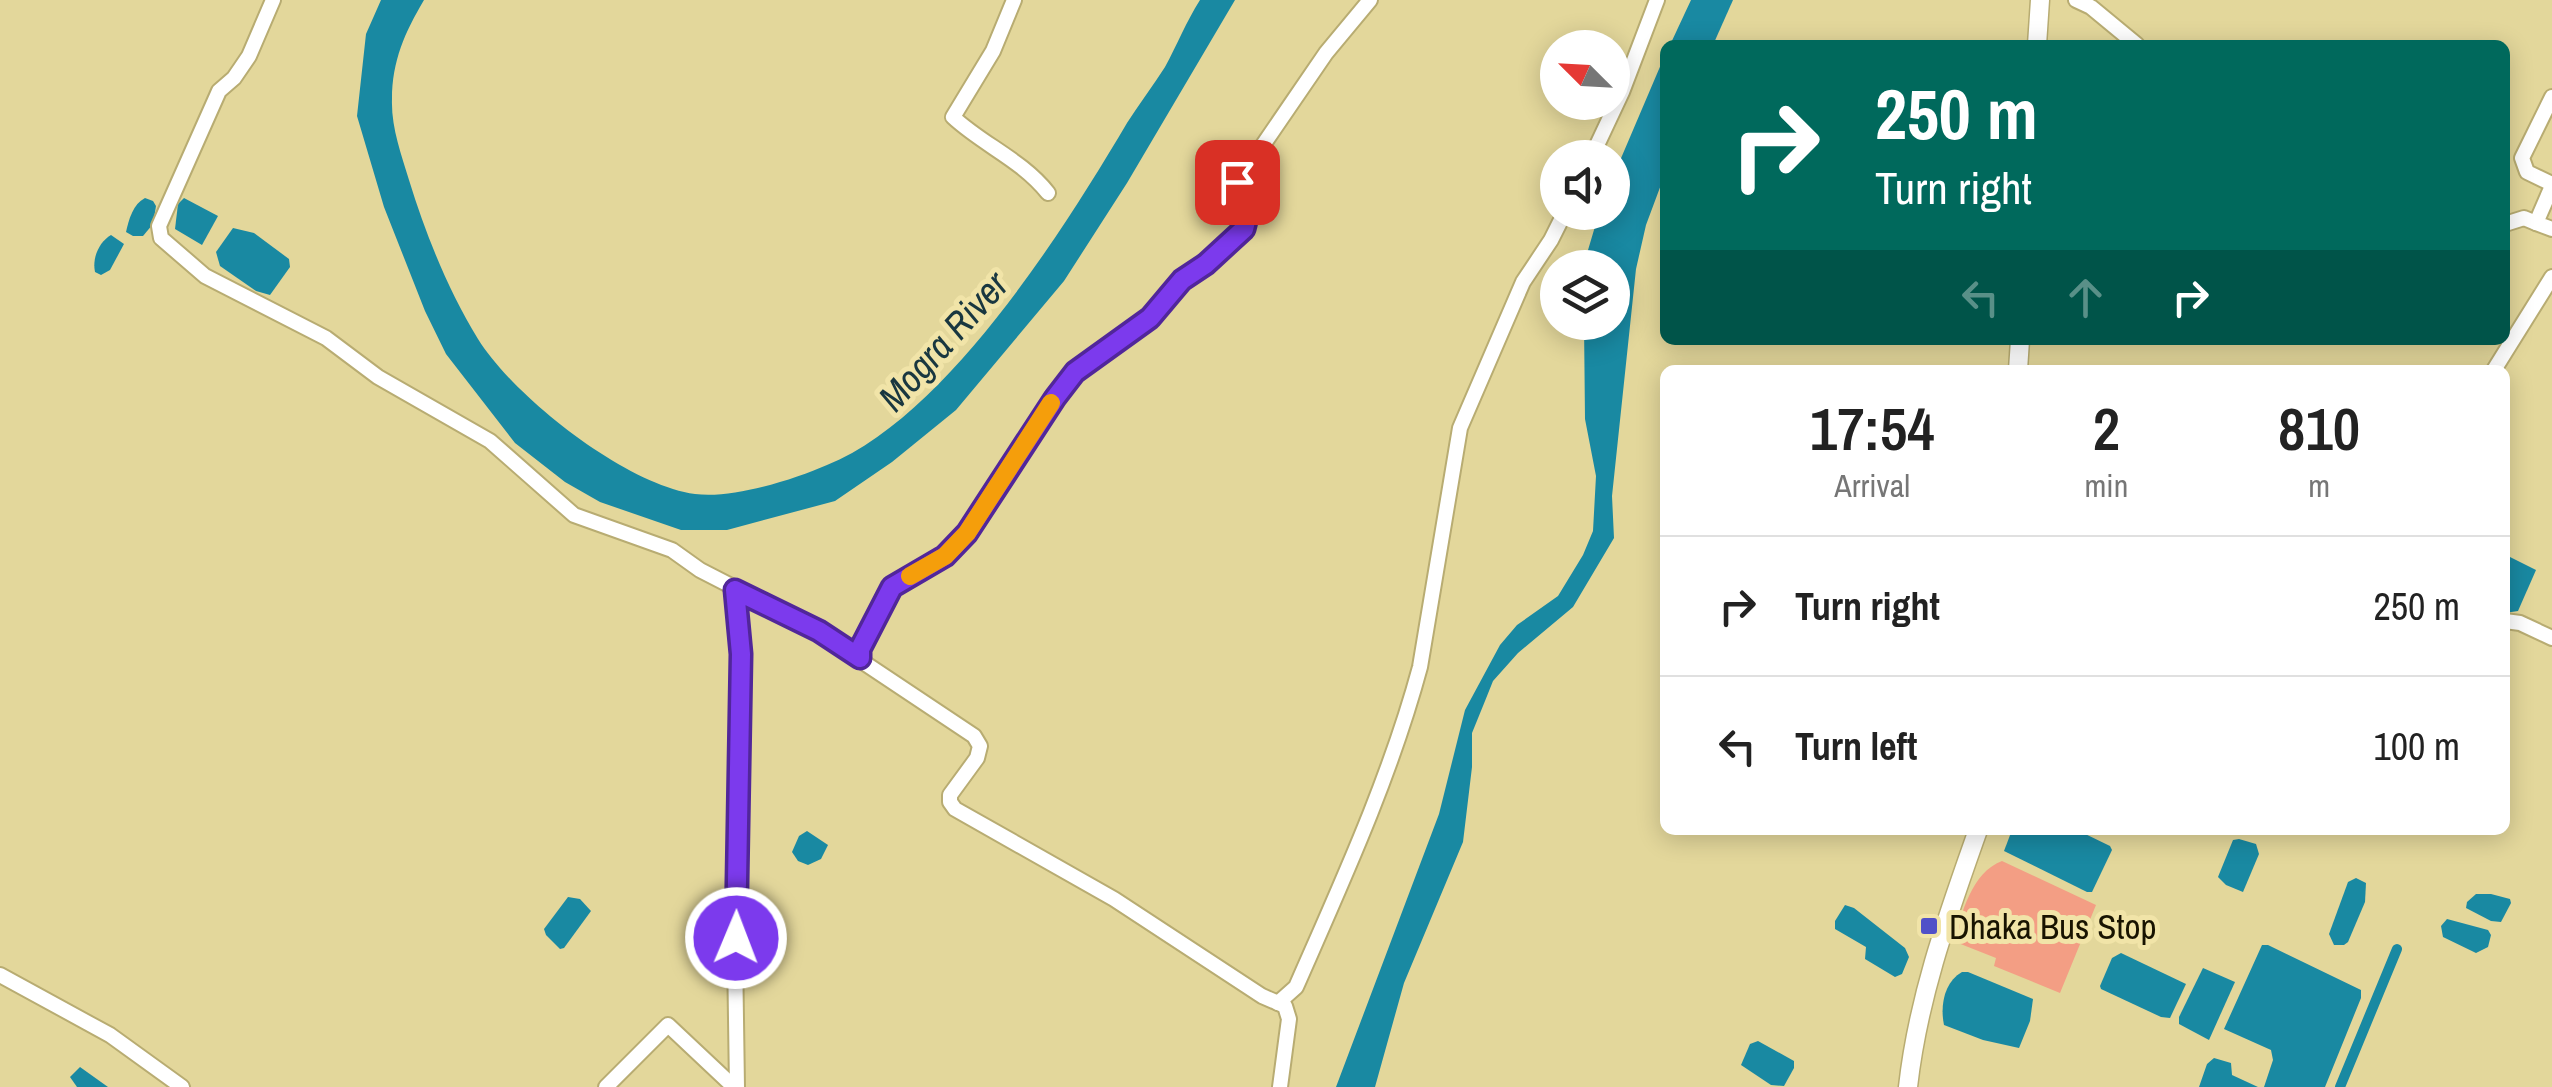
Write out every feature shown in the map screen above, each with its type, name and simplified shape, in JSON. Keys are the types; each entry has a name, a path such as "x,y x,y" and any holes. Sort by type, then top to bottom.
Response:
{"main road":[{"path":"2037,40 2040,0"},
{"path":"1908,1087 1922,996 1976,835"}],"street":[{"path":"273,0 249,56 216,98 159,226 162,238 205,276 326,338 378,377 490,441 574,515 672,550 735,590 819,631 974,736 980,746 977,758 950,795 955,809 1114,899 1288,1010 1280,1087"},
{"path":"1014,0 993,51 953,116 967,130 1021,165 1048,193"},
{"path":"860,658 860,649 892,587 945,556 967,533 1075,372 1150,318 1182,280 1244,229 1246,221 1230,202 1237,182 1326,53 1370,0"},
{"path":"1599,140 1622,92 1656,0"},
{"path":"2076,0 2092,7 2131,40"},
{"path":"2536,224 2552,185 2527,172 2522,158 2552,97"},
{"path":"2510,222 2524,218 2552,229"},
{"path":"1278,1003 1296,986 1354,855 1412,697 1460,428 1524,282 1556,230"},
{"path":"2510,344 2552,277"},
{"path":"735,590 741,654 736,1087"},
{"path":"2510,622 2552,638"},
{"path":"0,975 110,1035 182,1087"},
{"path":"606,1087 668,1025 736,1087"}],"shaded area":[{"path":"2002,861 2096,905 2060,993 1994,966 1996,958 1953,941 1976,884"}],"water":[{"path":"381,0 424,0 397,59 393,120 430,242 478,339 517,386 574,435 637,474 667,487 710,495 762,487 827,465 871,441 915,407 998,317 1035,266 1165,67 1200,0 1235,0 1064,281 956,410 892,462 835,501 727,530 681,530 600,502 565,482 515,443 446,354 384,207 357,116 366,34"},
{"path":"1691,0 1733,0 1715,40 1672,40"},
{"path":"1660,67 1660,187 1636,269 1630,326 1630,250 1588,250 1594,230 1630,230 1629,140"},
{"path":"145,198 156,206 153,224 143,236 133,236 126,232 129,222"},
{"path":"184,198 218,216 202,245 175,229 178,204"},
{"path":"233,228 254,233 289,259 290,267 270,295 256,291 220,266 216,252"},
{"path":"111,235 124,244 110,270 101,275 95,272 96,256"},
{"path":"1584,340 1628,340 1612,496 1614,538 1573,607 1518,653 1493,681 1472,733 1463,842 1404,983 1375,1087 1336,1087 1439,814 1465,710 1500,645 1517,625 1558,596 1593,531 1596,476 1585,419"},
{"path":"2510,557 2536,570 2518,611 2510,612"},
{"path":"807,831 828,845 821,859 808,865 798,861 792,852 799,836"},
{"path":"2010,835 2087,835 2112,850 2092,892 2004,851"},
{"path":"2233,840 2256,844 2259,854 2243,892 2218,877"},
{"path":"2356,878 2366,883 2365,902 2348,942 2334,945 2329,934 2348,882"},
{"path":"2476,894 2510,899 2501,922 2466,908"},
{"path":"568,897 580,899 591,911 560,949 544,929"},
{"path":"1845,905 1905,948 1909,957 1902,974 1895,977 1865,959 1866,947 1835,929 1835,921"},
{"path":"2447,919 2488,930 2488,947 2476,953 2443,937 2441,926"},
{"path":"2262,945 2361,990 2325,1087 2264,1087 2273,1060 2271,1050 2224,1029"},
{"path":"2121,953 2186,984 2170,1018 2101,989 2112,958"},
{"path":"2203,968 2235,982 2209,1040 2179,1024"},
{"path":"1962,972 2033,999 2030,1021 2019,1048 1944,1025 1945,995"},
{"path":"1758,1041 1794,1061 1784,1086 1771,1085 1741,1065 1750,1044"},
{"path":"2214,1058 2231,1063 2232,1075 2258,1087 2199,1087 2207,1064"},
{"path":"80,1067 108,1087 77,1087 70,1077"}],"waterway":[{"path":"2340,1087 2397,949"}],"slow traffic":[{"path":"910,576 945,556 967,533 1051,403"}],"place":[{"name":"Dhaka Bus Stop","path":"1929,926"}],"route":[{"path":"736,938 741,654 735,590 819,631 860,658 860,649 892,587 956,546 1075,372 1150,318 1182,280 1244,229 1246,221 1230,202 1237,182"}],"water label":[{"name":"Mogra River","path":"943,341"}]}
